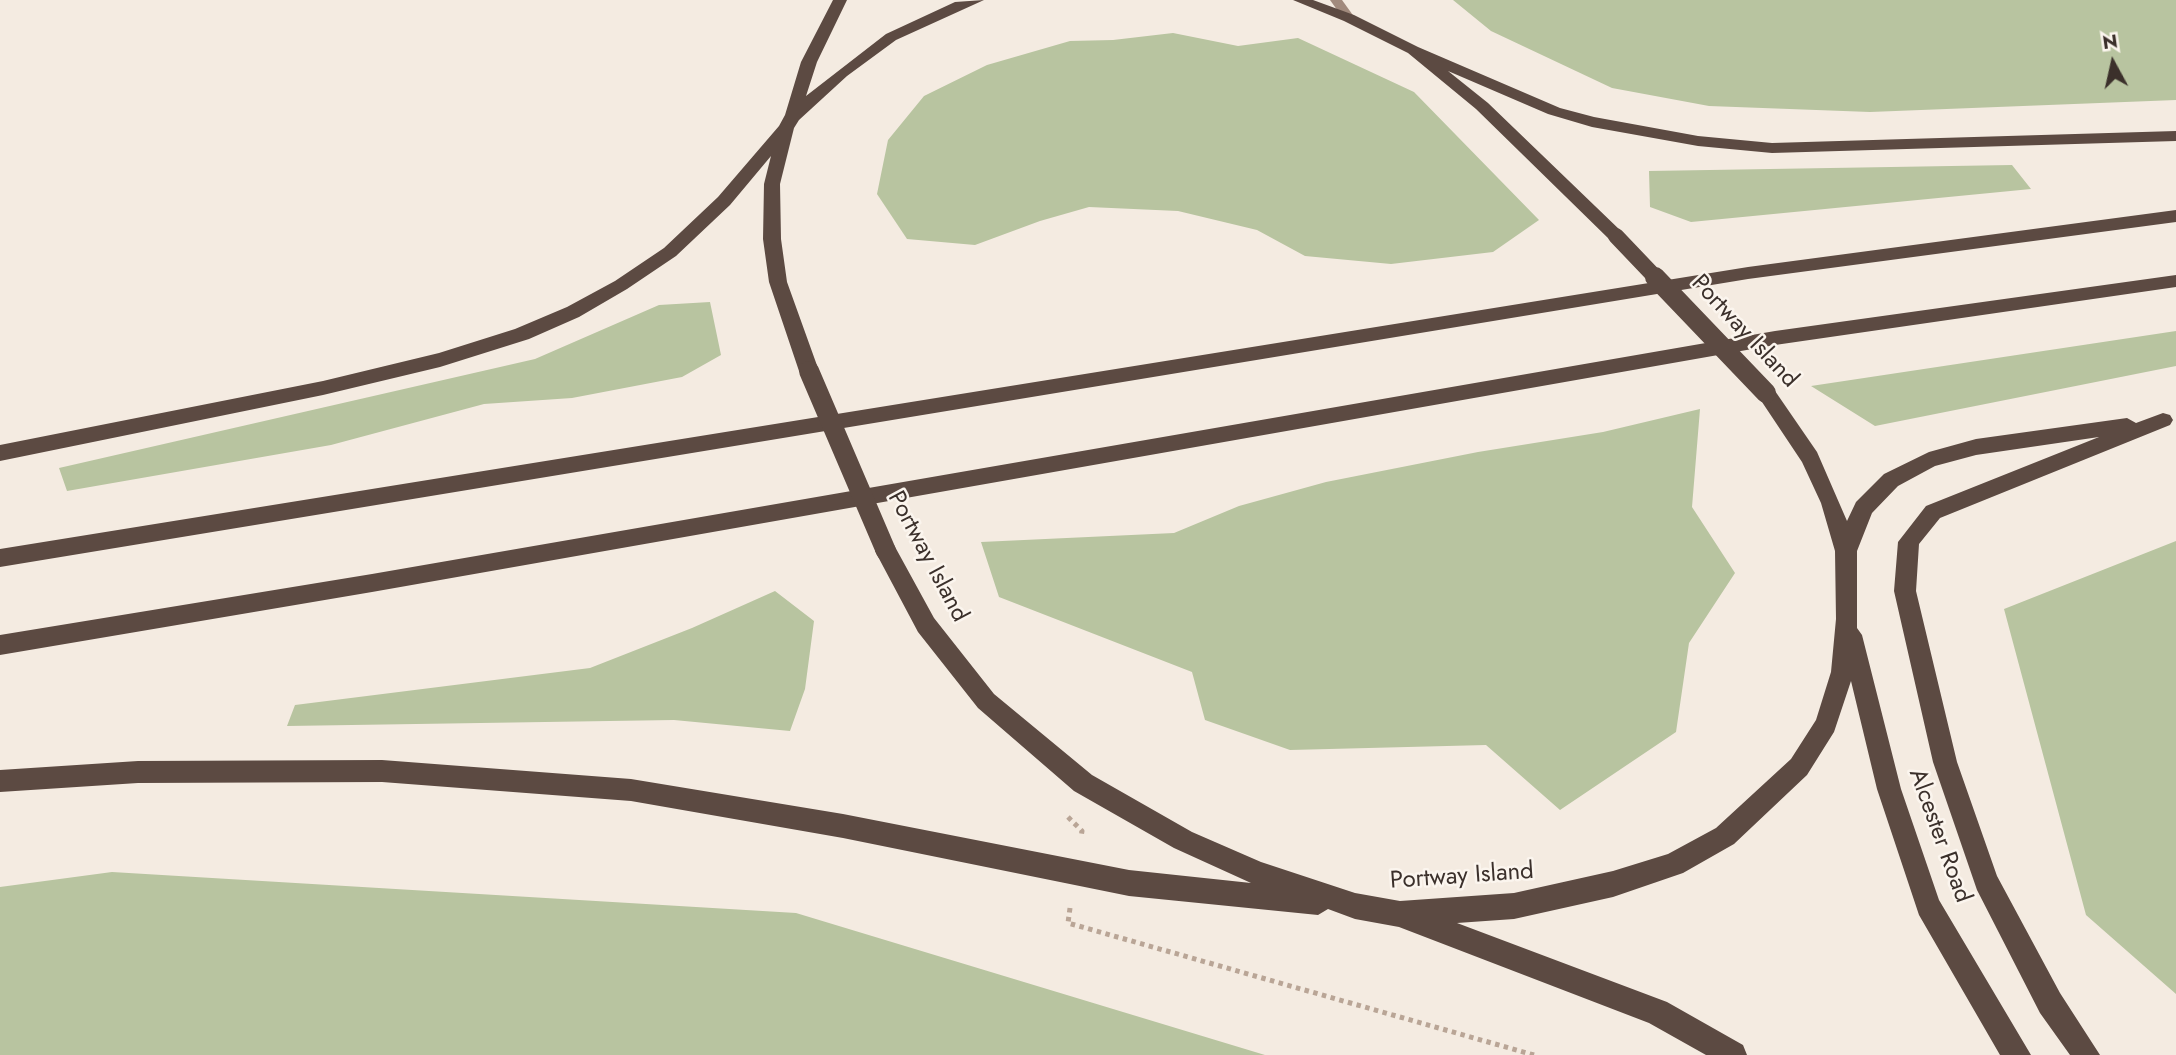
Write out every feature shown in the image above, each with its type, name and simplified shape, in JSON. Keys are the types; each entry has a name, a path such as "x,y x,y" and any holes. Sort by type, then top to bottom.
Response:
{"highway":[{"name":"Portway Island","path":"840,0 809,62 772,184 772,239 778,282 809,371 886,551 926,625 986,701 1083,783 1182,839 1258,873 1355,906 1400,914 1514,906 1613,884 1674,864 1725,836 1799,767 1826,724 1842,672 1847,620 1846,551 1831,503 1810,458 1766,393 1616,236 1482,106 1413,50 1349,19 1300,0"},
{"path":"0,453 323,388 440,360 522,334 573,312 621,285 670,252 724,201 789,122 842,73 891,37 976,0"},
{"path":"1413,50 1555,111 1592,122 1698,141 1772,148 2176,136"},
{"path":"0,558 1748,273 2176,216"},
{"path":"0,645 372,583 1761,340 2176,281"},
{"path":"1846,551 1863,508 1891,480 1929,460 1976,447 2169,418"},
{"path":"2086,1055 2050,1003 1986,881 1945,761 1905,591 1909,542 1933,512 2169,418"},
{"name":"Alcester Road","path":"1847,620 1889,789 1928,906 2004,1038 2017,1055"},
{"path":"0,781 138,772 382,771 631,790 843,826 1129,883 1355,906"},
{"path":"1400,914 1657,1012 1733,1055"}],"street":[{"path":"1336,0 1349,19"}],"green space":[{"path":"1453,0 2176,0 2176,100 1870,112 1709,106 1612,88 1491,31"},
{"path":"1173,33 1238,46 1298,38 1414,92 1539,220 1493,252 1391,264 1305,256 1257,230 1178,211 1089,207 1040,221 975,245 907,239 877,194 888,140 924,96 987,65 1070,41 1113,40"},
{"path":"2012,165 2031,189 1691,222 1650,207 1649,171"},
{"path":"710,302 721,355 682,377 572,398 484,404 331,445 67,491 59,468 535,359 659,305"},
{"path":"2176,331 2176,366 1875,426 1811,386"},
{"path":"1700,409 1692,507 1735,573 1689,643 1676,732 1560,810 1486,745 1290,750 1205,720 1192,672 999,597 981,542 1174,533 1239,506 1326,482 1478,452 1603,432"},
{"path":"2176,541 2176,994 2086,915 2004,609"},
{"path":"775,591 814,621 805,689 790,731 674,720 287,726 295,705 590,668 692,628"},
{"path":"112,872 796,913 1265,1055 0,1055 0,887"}]}
